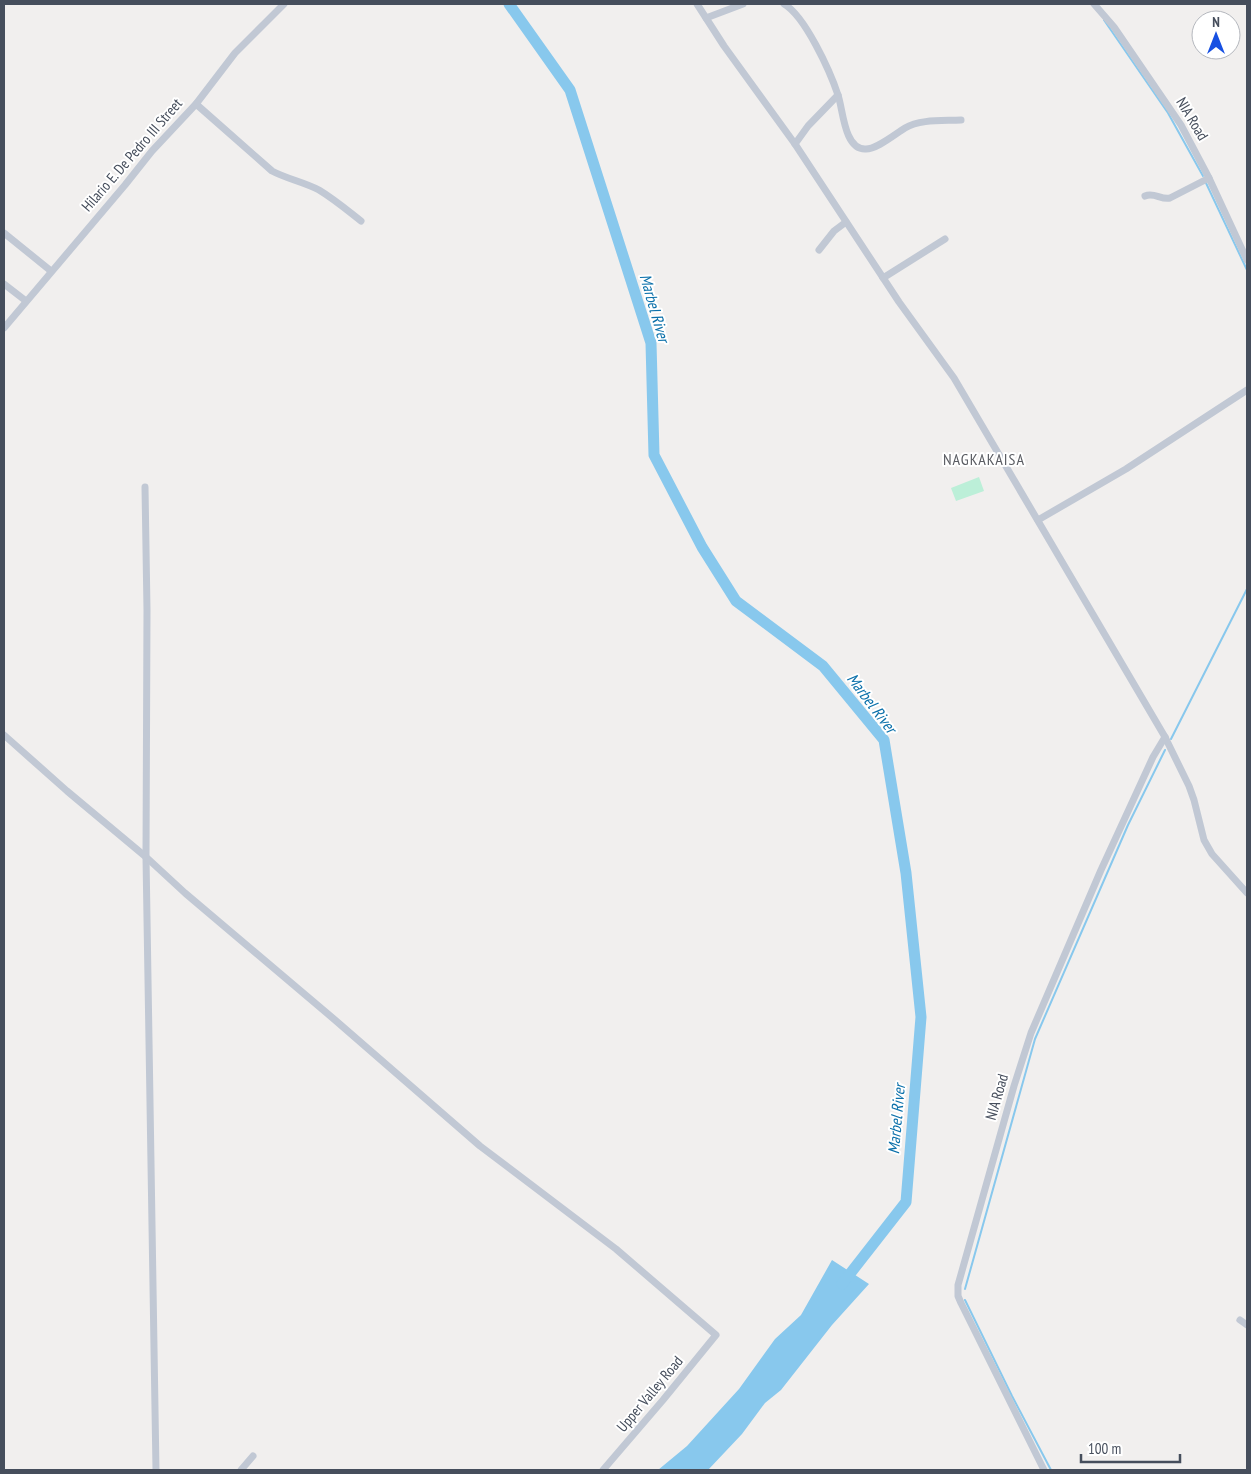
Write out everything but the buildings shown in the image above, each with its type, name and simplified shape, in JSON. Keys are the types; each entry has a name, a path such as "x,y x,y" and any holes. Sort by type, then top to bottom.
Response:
{"street":[{"name":"Hilario E. De Pedro III Street","path":"4,328 125,186 152,151 196,104 235,53 284,4"},
{"path":"696,4 795,144 883,278 954,378 1165,737 1192,793 1207,847 1247,893"},
{"path":"706,18 743,4"},
{"path":"784,4 795,12 813,39 838,95 843,123 855,145 863,150 871,149 913,124 961,120"},
{"name":"NIA Road","path":"1094,4 1114,27 1176,118 1209,178 1247,260"},
{"path":"795,144 808,126 838,95"},
{"path":"196,104 272,171 319,190 361,221"},
{"path":"1145,196 1151,194 1170,198 1209,178"},
{"path":"819,250 834,231 846,222"},
{"path":"4,234 51,272"},
{"path":"883,278 945,239"},
{"path":"4,284 26,301"},
{"path":"1038,520 1126,469 1247,390"},
{"path":"144,487 148,610 146,857 156,1470"},
{"path":"4,734 67,791 146,857"},
{"name":"NIA Road","path":"1044,1470 961,1303 958,1296 958,1285 1014,1086 1031,1033 1105,861 1153,757 1165,737"},
{"name":"Upper Valley Road","path":"146,857 185,893 480,1146 616,1249 716,1335 603,1470"},
{"path":"1240,1320 1247,1326"},
{"path":"241,1470 253,1456"}],"green space":[{"path":"979,477 984,491 956,501 951,488"}],"water":[{"path":"832,1260 869,1284 832,1325 781,1390 765,1403 742,1434 708,1470 658,1470 687,1446 739,1389 775,1339 801,1315"}],"waterway":[{"name":"Marbel River","path":"509,4 570,90 651,343 654,455 702,547 736,601 823,666 884,740 906,873 921,1017 906,1202 842,1284"},
{"path":"1104,20 1168,113 1203,176"},
{"path":"1206,183 1247,270"},
{"path":"1171,739 1247,589"},
{"path":"965,1289 1035,1039 1128,825 1165,750"},
{"path":"965,1300 1051,1470"}],"district":[{"name":"NAGKAKAISA","path":"984,459"}]}
